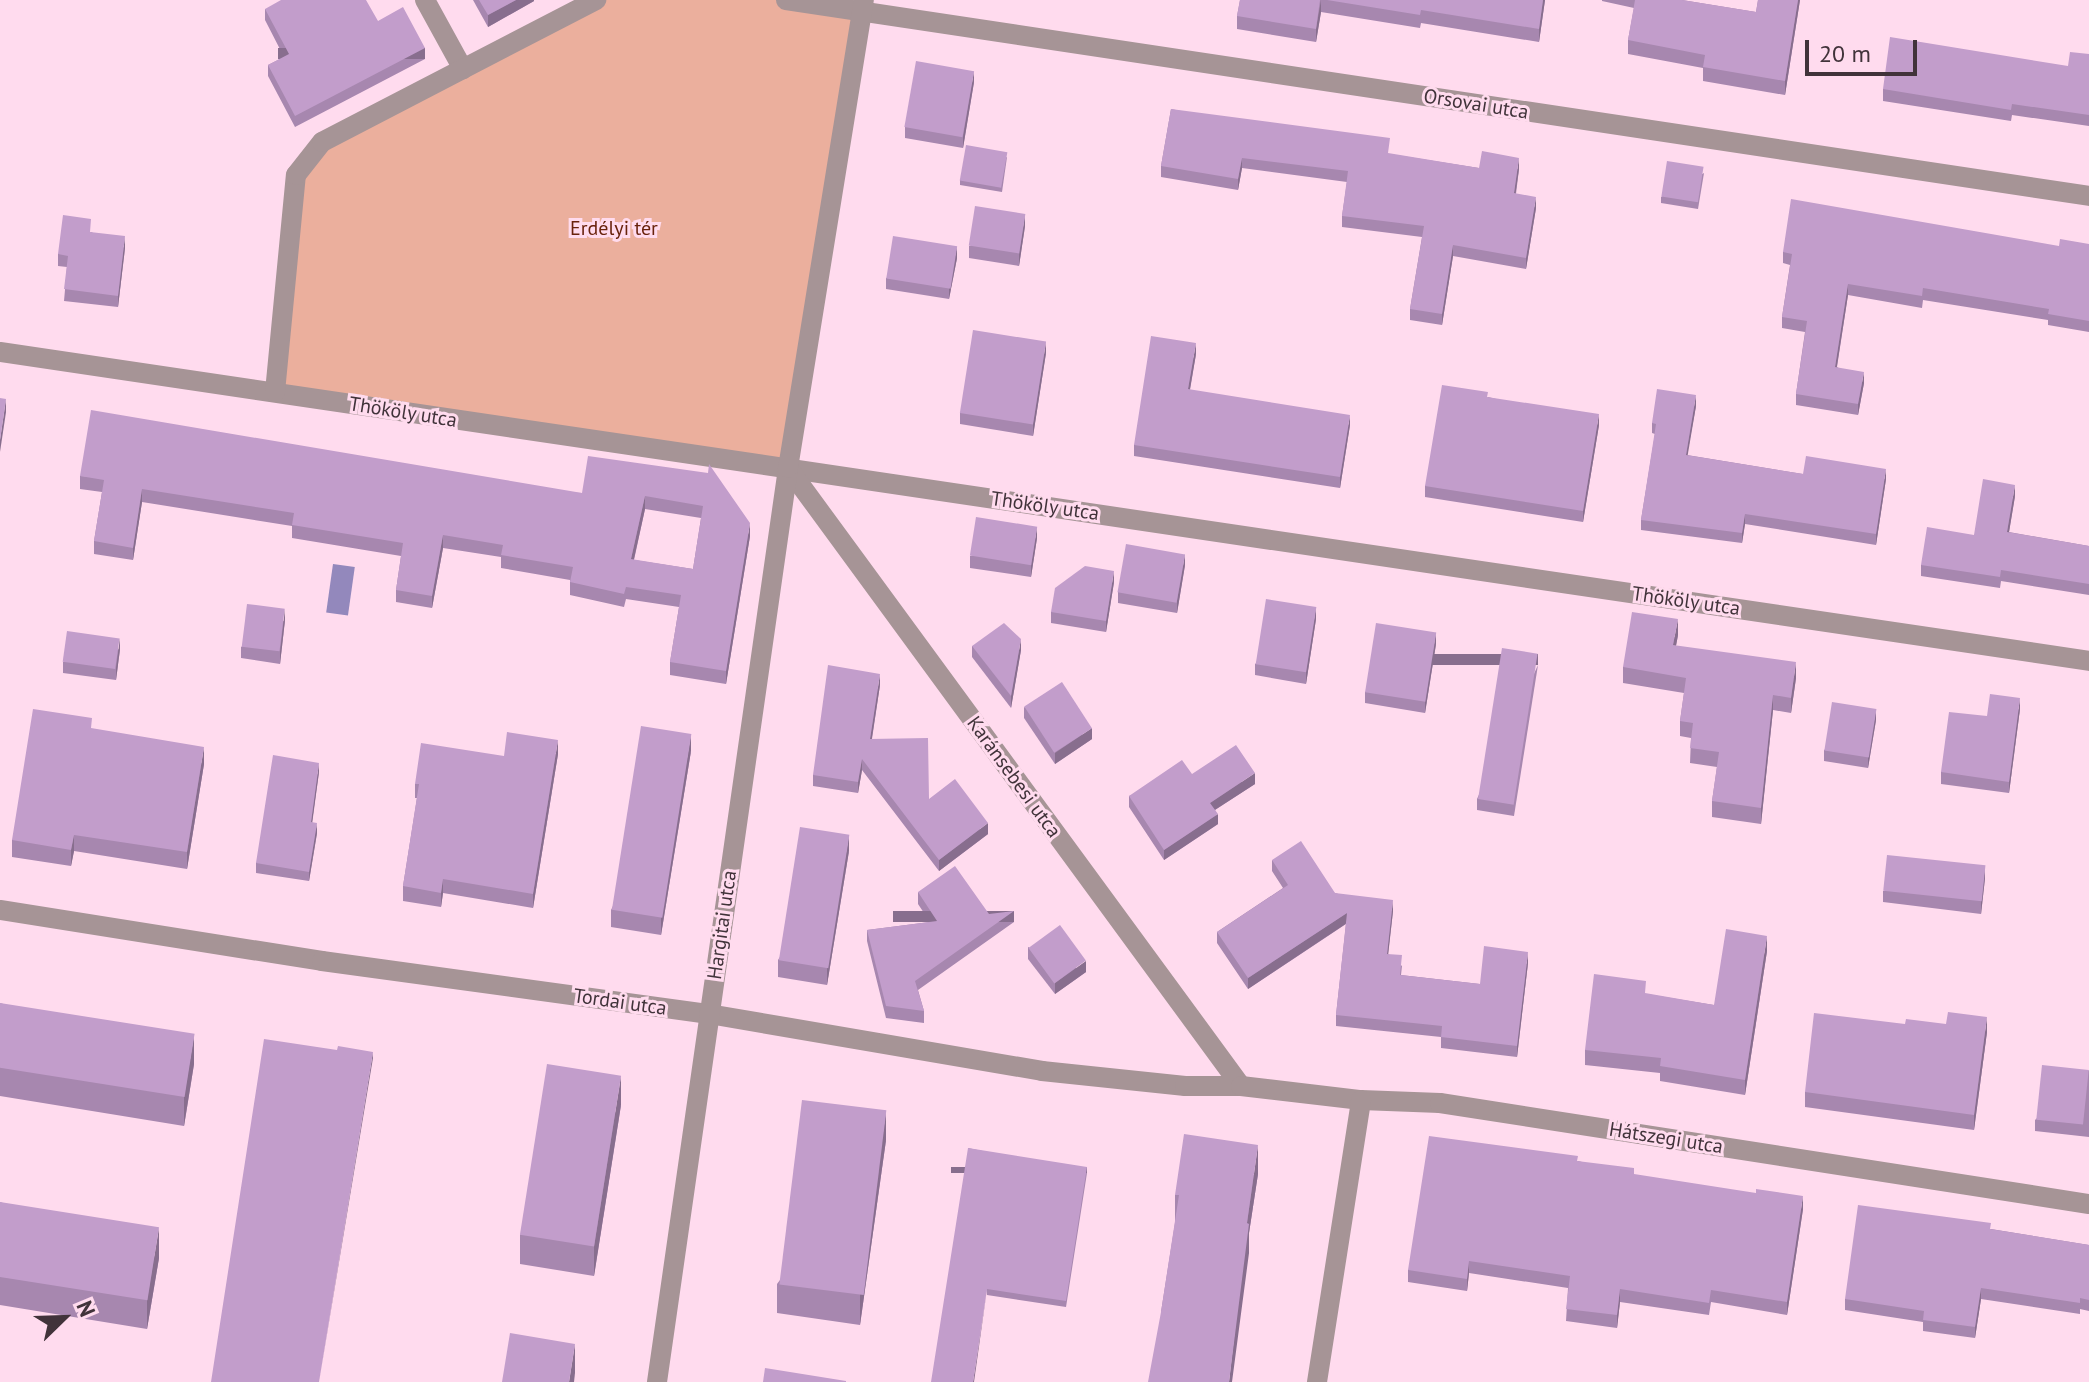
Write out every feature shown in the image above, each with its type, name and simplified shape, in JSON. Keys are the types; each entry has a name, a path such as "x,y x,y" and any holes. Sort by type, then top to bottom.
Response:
{"street":[{"path":"425,0 463,69"},
{"path":"275,392 296,175 322,142 596,0"},
{"path":"786,0 864,6 788,468"},
{"name":"Orsovai utca","path":"864,6 2089,196"},
{"name":"Thököly utca","path":"0,352 2089,661"},
{"name":"Hargitai utca","path":"657,1382 788,468"},
{"name":"Karánsebesi utca","path":"788,468 1241,1086"},
{"name":"Tordai utca","path":"0,910 322,961 709,1014 1042,1071 1185,1086 1241,1086"},
{"name":"Hátszegi utca","path":"1241,1086 1361,1100 1440,1103 2089,1204"},
{"path":"1317,1382 1361,1100"}],"green space":[{"name":"Erdélyi tér","path":"596,0 786,0 863,12 788,468 275,392 296,175 322,142"}],"shaded area":[{"path":"333,564 355,567 348,616 326,613"}],"building":[{"path":"281,0 366,0 378,21 403,7 425,48 295,116 268,65 289,54 265,9"},
{"path":"479,0 516,0 488,15"},
{"path":"1240,0 1320,0 1316,29 1237,16"},
{"path":"1327,0 1543,0 1539,29 1421,10 1420,15"},
{"path":"1635,0 1682,0 1756,12 1758,0 1798,0 1785,81 1703,67 1705,55 1628,40"},
{"path":"1890,37 2068,66 2070,52 2089,54 2089,115 2012,104 2011,110 1883,89"},
{"path":"916,61 974,71 962,137 904,127"},
{"path":"1171,109 1390,138 1388,153 1479,168 1482,151 1519,158 1514,193 1536,197 1526,258 1453,245 1442,314 1410,309 1424,226 1342,216 1348,171 1242,158 1238,179 1161,166"},
{"path":"966,145 1007,152 1001,188 960,180"},
{"path":"1667,161 1704,167 1698,202 1661,197"},
{"path":"1791,199 2059,246 2060,239 2089,244 2089,321 2048,314 2049,309 1923,288 1922,296 1848,284 1835,367 1864,372 1858,404 1796,394 1807,321 1782,317 1792,254 1783,252"},
{"path":"975,206 1025,214 1019,253 969,246"},
{"path":"63,215 91,219 90,232 125,236 118,296 64,289 68,256 58,254"},
{"path":"893,236 957,246 950,289 886,278"},
{"path":"973,330 1046,342 1033,425 960,413"},
{"path":"1151,336 1196,343 1188,389 1350,415 1340,477 1134,445"},
{"path":"1442,385 1488,392 1487,397 1599,414 1583,511 1425,486"},
{"path":"1657,389 1696,395 1686,455 1803,474 1806,456 1886,469 1876,534 1745,514 1742,533 1641,520 1656,424 1652,423"},
{"path":"0,398 6,399 0,440"},
{"path":"91,410 582,493 588,456 708,473 709,464 750,523 726,671 670,662 681,595 626,587 624,594 570,582 573,567 501,555 503,545 443,535 432,596 396,590 403,543 292,525 294,513 142,489 133,548 94,541 104,480 80,476","holes":["645,496 703,506 693,569 631,559"]},
{"path":"1983,479 2015,485 2007,532 2089,546 2089,584 2001,570 2000,577 1921,565 1927,527 1974,535"},
{"path":"976,517 1037,527 1031,565 970,556"},
{"path":"1126,544 1185,554 1177,603 1117,592"},
{"path":"1085,566 1114,571 1106,621 1051,612 1055,588"},
{"path":"1266,599 1316,607 1306,672 1256,664"},
{"path":"247,604 285,609 279,651 242,647"},
{"path":"1632,612 1678,619 1673,645 1796,662 1791,698 1773,695 1761,808 1712,801 1719,752 1690,748 1693,723 1680,721 1686,678 1623,667"},
{"path":"1004,623 1021,639 1011,696 972,646"},
{"path":"1376,623 1436,633 1425,702 1365,692"},
{"path":"67,631 119,638 115,669 63,662"},
{"path":"1502,648 1538,654 1514,805 1478,799"},
{"path":"828,665 880,674 870,739 928,738 929,799 955,779 988,823 939,860 862,759 858,782 813,775"},
{"path":"1062,682 1092,728 1054,753 1024,707"},
{"path":"1990,694 2020,698 2009,782 1941,772 1949,712 1987,716"},
{"path":"1832,702 1876,709 1869,757 1824,750"},
{"path":"33,709 92,718 91,728 204,747 187,852 74,835 71,850 12,840"},
{"path":"641,726 691,734 662,918 612,910"},
{"path":"507,732 558,740 533,894 443,879 441,893 403,886 419,784 415,784 421,743 504,756"},
{"path":"1236,745 1255,773 1210,803 1218,814 1164,850 1129,796 1182,760 1192,774"},
{"path":"273,755 319,763 311,822 317,823 309,872 256,863"},
{"path":"800,827 849,835 828,968 779,960"},
{"path":"1301,841 1335,893 1393,900 1387,954 1402,955 1400,975 1480,984 1484,946 1528,952 1517,1046 1441,1037 1442,1026 1336,1015 1347,913 1248,978 1217,932 1288,885 1272,860"},
{"path":"1887,855 1985,865 1982,901 1883,891"},
{"path":"955,866 989,914 1014,911 915,981 924,1011 886,1006 867,930 937,921 918,892"},
{"path":"1060,925 1086,961 1054,984 1028,948"},
{"path":"1726,929 1767,936 1745,1080 1660,1066 1661,1058 1585,1050 1594,974 1646,981 1645,993 1714,1005"},
{"path":"0,1003 195,1034 185,1097 0,1068"},
{"path":"1948,1012 1987,1017 1974,1115 1805,1092 1814,1013 1905,1024 1906,1019 1946,1024"},
{"path":"264,1039 373,1052 319,1382 211,1382"},
{"path":"547,1064 621,1076 594,1247 520,1235"},
{"path":"2042,1065 2089,1070 2083,1125 2036,1120"},
{"path":"802,1100 886,1110 864,1295 779,1285"},
{"path":"1184,1134 1258,1145 1229,1382 1148,1382 1179,1195 1175,1195"},
{"path":"1429,1136 1578,1156 1577,1161 1634,1168 1634,1174 1756,1193 1756,1189 1803,1196 1787,1302 1711,1290 1709,1303 1620,1289 1617,1315 1566,1309 1570,1276 1469,1261 1467,1279 1408,1270"},
{"path":"968,1148 1087,1167 1066,1301 987,1289 973,1382 931,1382"},
{"path":"0,1202 159,1227 147,1300 0,1277"},
{"path":"1858,1205 1991,1223 1990,1229 2089,1245 2089,1300 2080,1298 2080,1303 1981,1288 1975,1327 1923,1320 1924,1311 1845,1299"},
{"path":"510,1333 575,1344 569,1382 502,1382"},
{"path":"765,1368 846,1381 846,1382 763,1382"}]}
